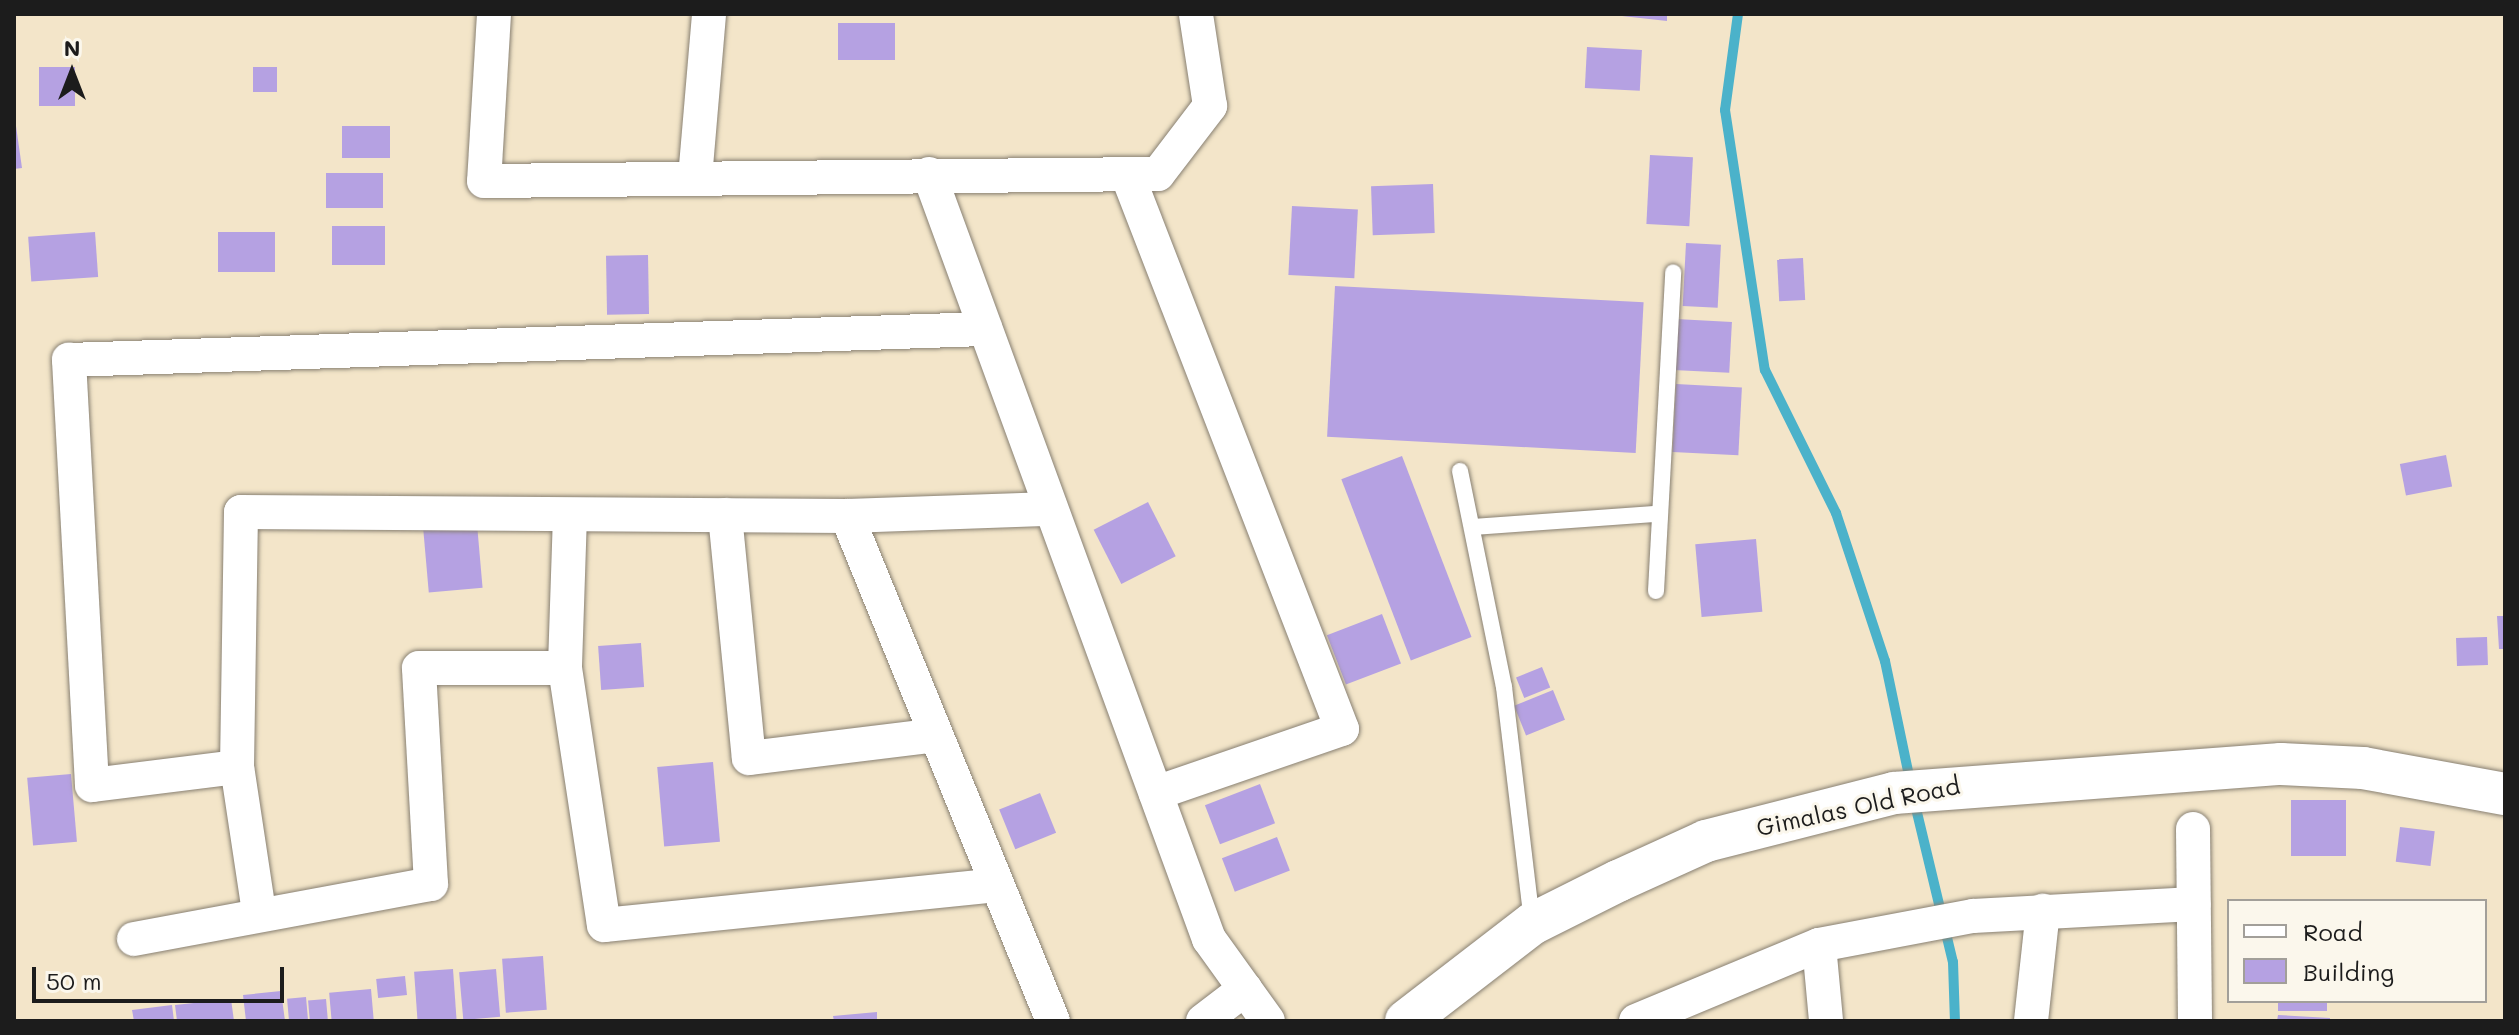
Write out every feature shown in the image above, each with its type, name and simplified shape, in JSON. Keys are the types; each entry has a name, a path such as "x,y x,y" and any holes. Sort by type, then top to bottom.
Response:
{"street":[{"path":"494,14 484,181 1158,174 1210,106 1196,14"},
{"path":"695,178 709,14"},
{"path":"929,174 1209,939 1268,1021"},
{"path":"1127,174 1342,729 1156,793"},
{"path":"237,767 92,785 69,360 985,329"},
{"path":"259,912 237,767 241,512 847,516 1051,509"},
{"path":"570,515 565,668 604,925 997,885"},
{"path":"725,515 749,758 936,735"},
{"path":"847,516 1053,1021"},
{"path":"134,939 259,912 431,884 419,668 565,668"},
{"name":"Gimalas Old Road","path":"1406,1021 1532,924 1706,841 1894,793 1949,784 2281,764 2363,768 2505,794"},
{"path":"2193,829 2195,1021"},
{"path":"1655,1016 1819,945 1973,916 2194,904"},
{"path":"2031,1021 2043,911"},
{"path":"1819,945 1826,1021"},
{"path":"1203,1021 1245,989"}],"lane":[{"path":"1656,591 1657,514 1673,272"},
{"path":"1460,471 1474,527 1504,687 1532,924"},
{"path":"1474,527 1657,514"}],"building":[{"path":"1604,14 1667,14 1667,21"},
{"path":"838,23 895,23 895,60 838,60"},
{"path":"1587,47 1642,50 1640,91 1585,88"},
{"path":"39,67 75,67 75,106 39,106"},
{"path":"253,67 277,67 277,92 253,92"},
{"path":"14,112 22,168 14,169"},
{"path":"342,126 390,126 390,158 342,158"},
{"path":"1650,155 1693,157 1689,226 1646,224"},
{"path":"326,173 383,173 383,208 326,208"},
{"path":"1433,184 1435,233 1373,235 1371,186"},
{"path":"1292,206 1358,209 1354,278 1288,275"},
{"path":"332,226 385,226 385,265 332,265"},
{"path":"95,232 98,277 31,282 28,237"},
{"path":"218,232 275,232 275,272 218,272"},
{"path":"1686,243 1721,245 1718,308 1683,306"},
{"path":"648,255 649,314 607,315 606,256"},
{"path":"1803,258 1805,300 1779,301 1777,259"},
{"path":"1335,286 1644,302 1636,453 1327,437"},
{"path":"1676,319 1732,322 1729,373 1673,370"},
{"path":"1676,384 1742,387 1738,455 1672,452"},
{"path":"2446,455 2452,486 2406,495 2400,464"},
{"path":"1402,456 1472,637 1411,660 1341,479"},
{"path":"1148,502 1176,556 1121,584 1094,530"},
{"path":"477,524 483,588 429,592 423,529"},
{"path":"1756,539 1762,612 1702,617 1695,544"},
{"path":"1382,614 1401,663 1346,685 1327,635"},
{"path":"2497,616 2505,616 2505,649 2499,649"},
{"path":"2487,637 2488,665 2457,666 2456,638"},
{"path":"641,643 644,687 601,690 598,646"},
{"path":"1542,667 1550,687 1524,698 1516,677"},
{"path":"1553,690 1565,720 1526,735 1514,706"},
{"path":"713,762 720,842 664,847 657,767"},
{"path":"71,774 77,842 33,846 27,778"},
{"path":"1260,784 1275,823 1220,844 1205,805"},
{"path":"1040,793 1056,833 1015,849 999,809"},
{"path":"2291,800 2346,800 2346,856 2291,856"},
{"path":"2400,827 2435,831 2430,866 2396,862"},
{"path":"1277,837 1290,871 1235,892 1222,858"},
{"path":"543,956 547,1010 506,1013 502,959"},
{"path":"453,969 457,1021 418,1021 414,972"},
{"path":"496,969 500,1017 463,1020 459,972"},
{"path":"405,976 407,995 378,998 376,979"},
{"path":"371,989 374,1021 332,1021 329,993"},
{"path":"281,991 285,1021 246,1021 243,995"},
{"path":"306,997 308,1021 289,1021 287,999"},
{"path":"231,999 234,1021 177,1021 175,1005"},
{"path":"326,999 328,1021 310,1021 308,1001"},
{"path":"2278,1003 2327,1003 2327,1011 2278,1011"},
{"path":"172,1005 174,1021 134,1021 132,1010"},
{"path":"877,1012 877,1021 834,1021 833,1016"},
{"path":"2278,1015 2330,1018 2330,1021 2277,1021"}],"waterway":[{"path":"1738,14 1725,110 1765,370 1836,513 1885,661 1911,785"},
{"path":"1914,800 1953,962 1955,1021"}]}
